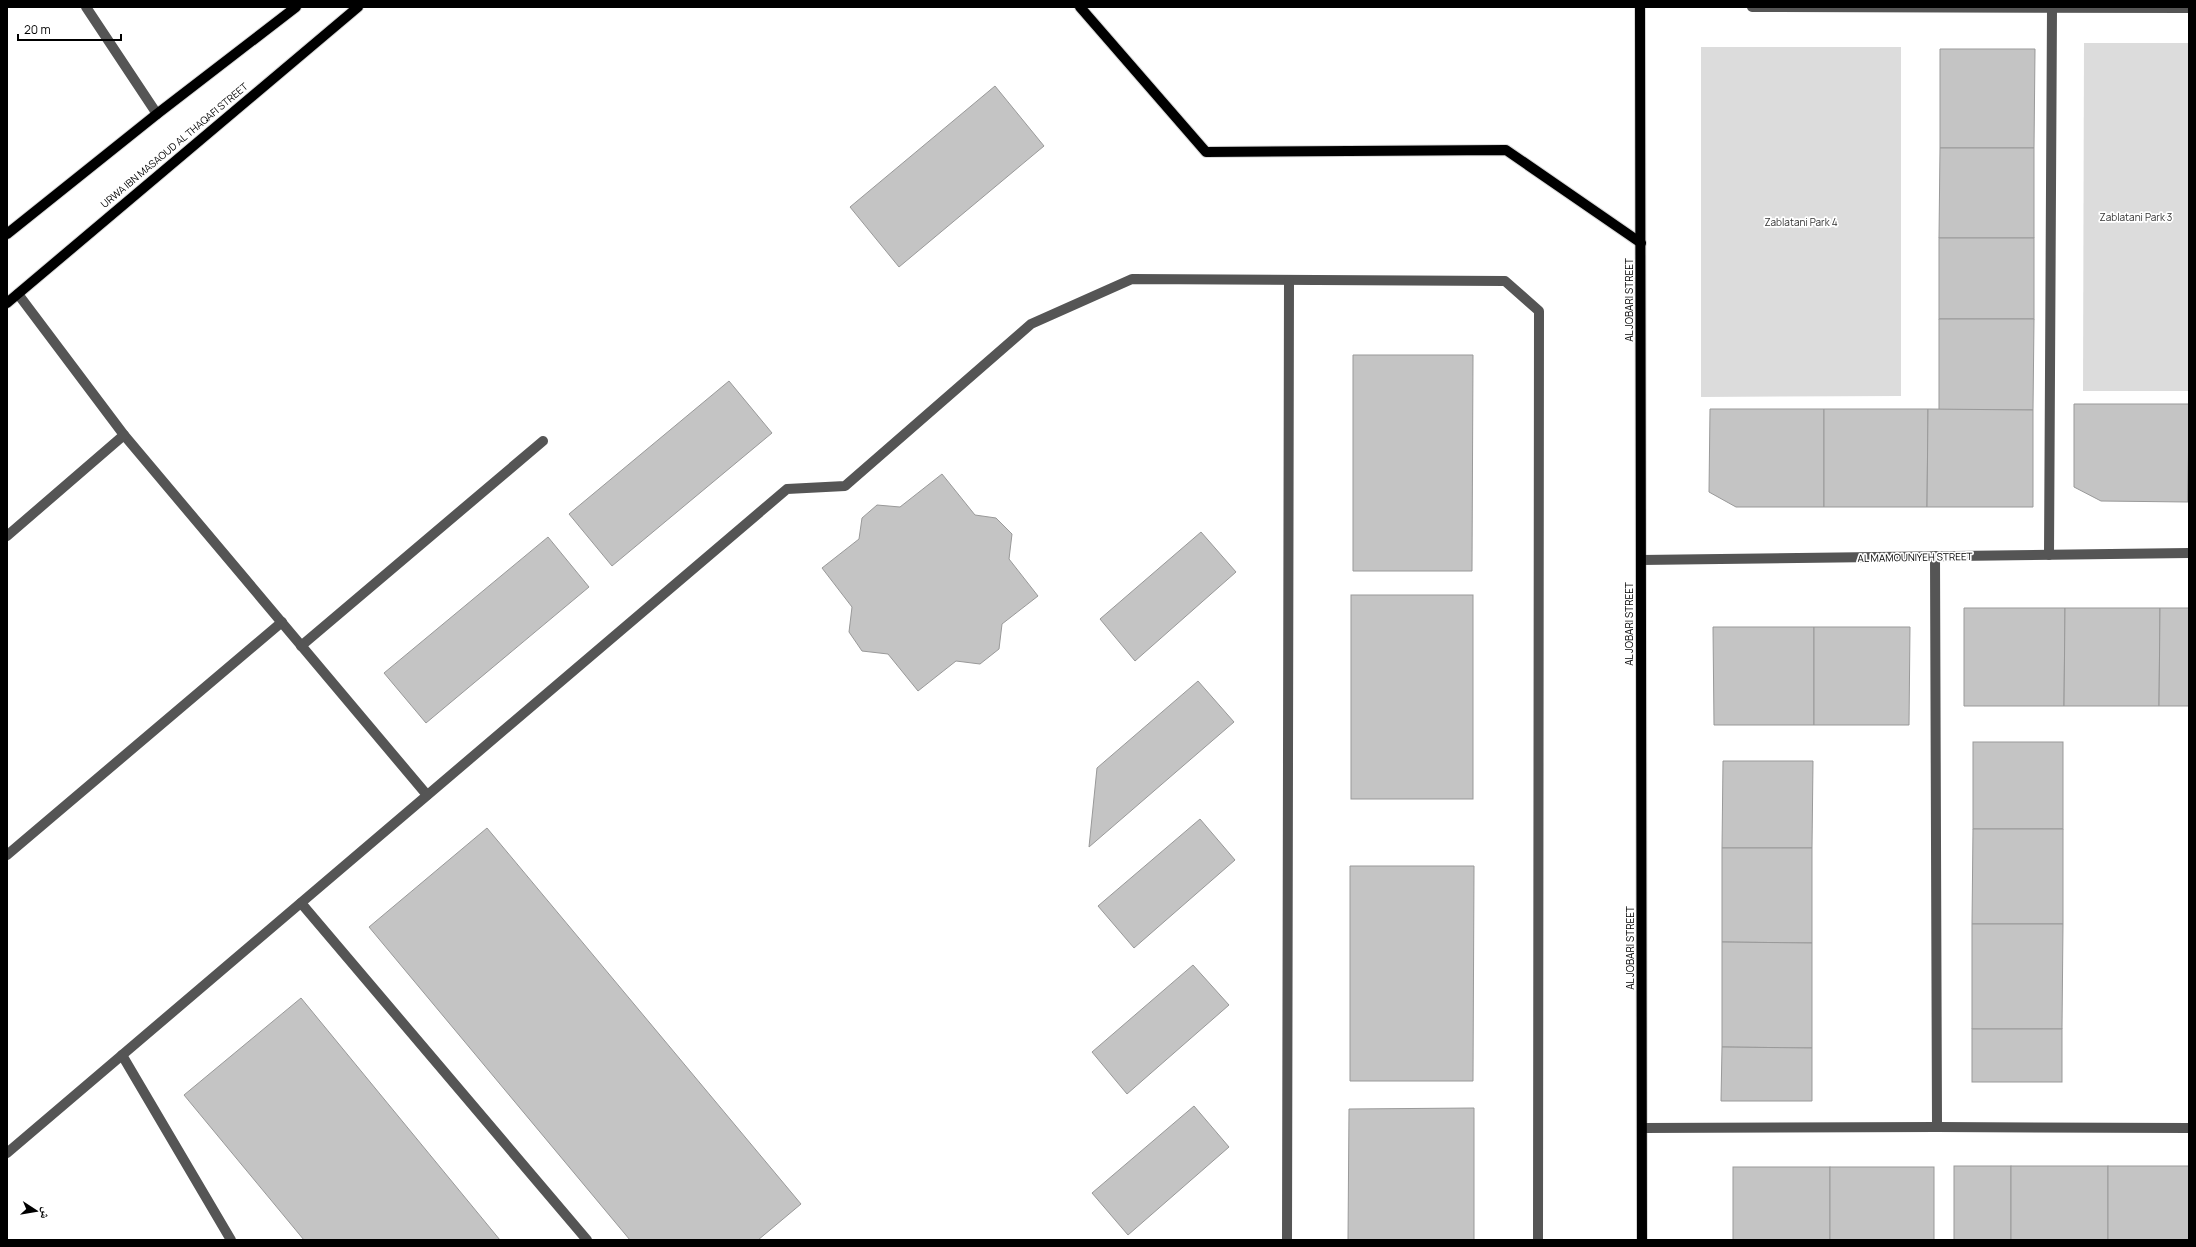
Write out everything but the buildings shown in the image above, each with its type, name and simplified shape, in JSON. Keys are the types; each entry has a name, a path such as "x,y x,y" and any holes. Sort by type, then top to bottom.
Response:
{"main road":[{"path":"7,234 157,114 296,7"},
{"name":"URWA IBN MASAOUD AL THAQAFI STREET","path":"7,303 358,7"},
{"path":"1080,7 1206,152 1506,150 1641,243"},
{"name":"AL JOBARI STREET","path":"1640,7 1642,1240"}],"street":[{"path":"86,7 157,114"},
{"path":"1752,7 2189,8"},
{"path":"2049,555 2052,8"},
{"path":"7,1153 787,488 844,486 1031,324 1132,279 1505,281 1539,311 1538,1240"},
{"path":"1287,1240 1289,280"},
{"path":"18,294 124,435 427,795"},
{"path":"7,536 124,435"},
{"path":"301,646 543,441"},
{"name":"AL MAMOUNIYEH STREET","path":"1641,560 2189,553"},
{"path":"1935,556 1937,1127"},
{"path":"7,854 282,622"},
{"path":"301,903 587,1240"},
{"path":"122,1055 231,1240"},
{"path":"1642,1128 2189,1128"}],"green space":[{"name":"Zablatani Park 3","path":"2084,43 2189,43 2189,391 2083,391"},
{"name":"Zablatani Park 4","path":"1701,47 1901,47 1901,396 1701,397"}]}
